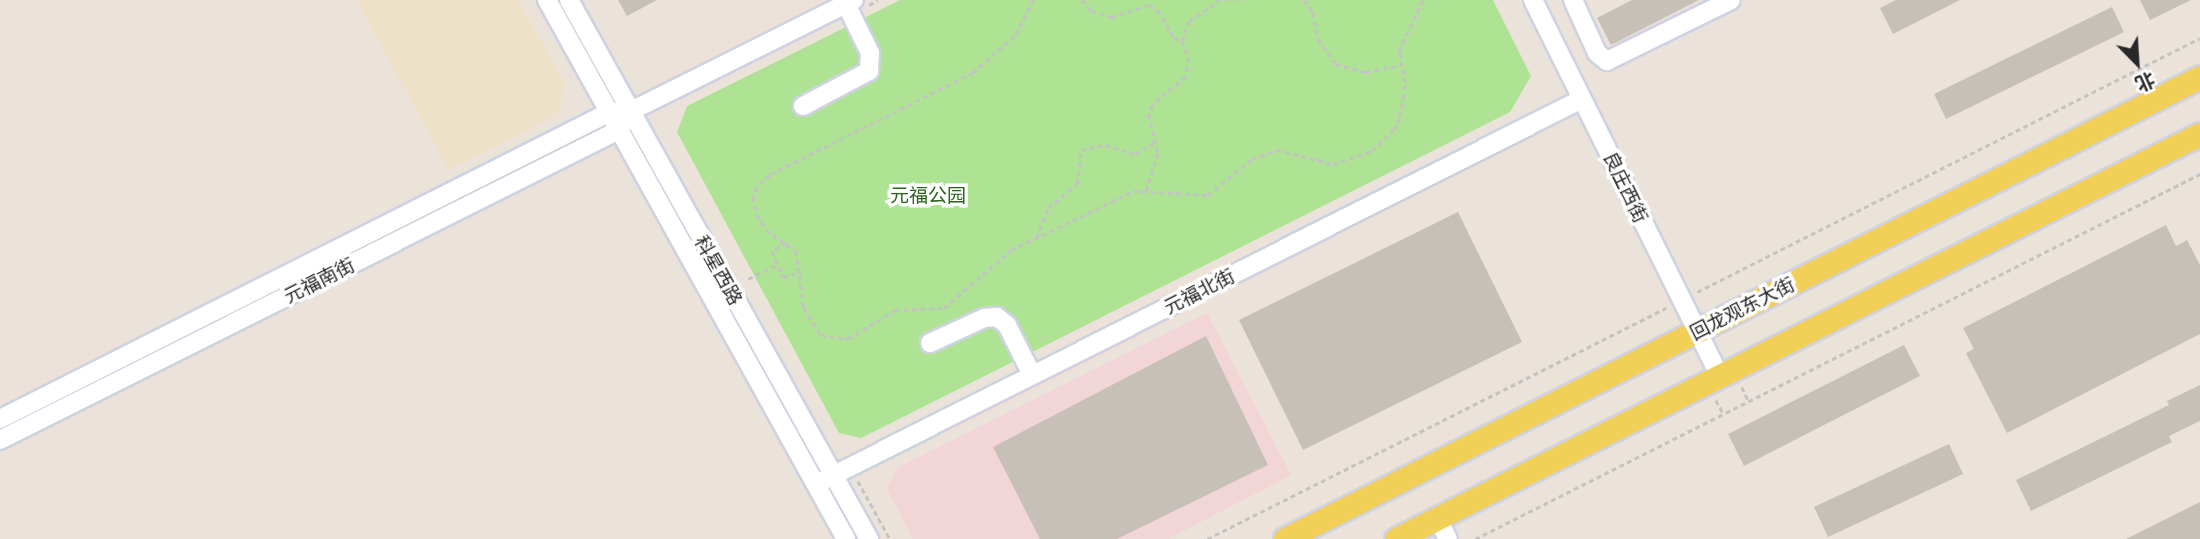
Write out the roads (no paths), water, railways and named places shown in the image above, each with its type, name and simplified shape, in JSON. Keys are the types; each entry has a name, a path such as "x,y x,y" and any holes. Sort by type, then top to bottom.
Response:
{"main road":[{"name":"回龙观东大街","path":"1284,539 2200,77"},
{"path":"1396,539 2200,134"}],"street":[{"name":"科星西路","path":"547,0 846,539"},
{"name":"科星西路","path":"569,0 869,539"},
{"name":"良庄西街","path":"1532,0 1719,375"},
{"path":"1573,0 1597,53 1607,61 1731,0"},
{"name":"元福南街","path":"0,419 610,113 631,111 850,2"},
{"path":"803,106 869,71 870,53 850,2"},
{"name":"元福北街","path":"816,484 1582,99"},
{"path":"619,130 631,111"},
{"name":"元福南街","path":"0,440 619,130"},
{"path":"930,342 984,317 997,317 1007,325 1032,375"},
{"path":"1438,518 1448,539"}],"park label":[{"name":"元福公园","path":"928,195"}]}
